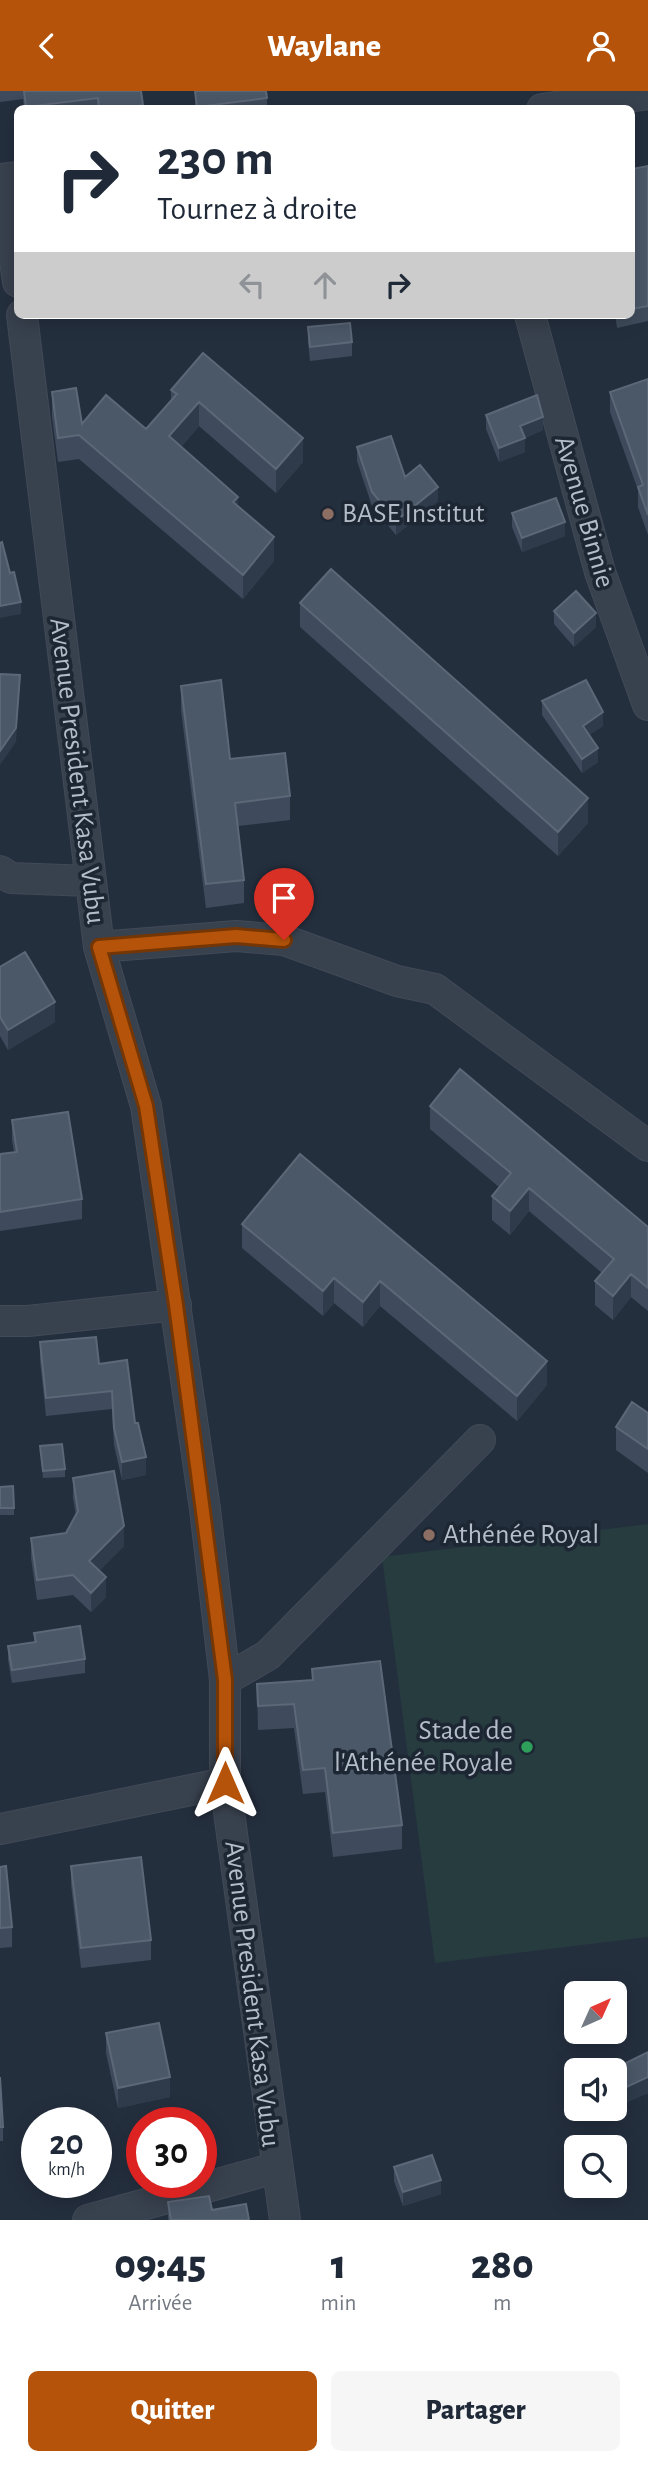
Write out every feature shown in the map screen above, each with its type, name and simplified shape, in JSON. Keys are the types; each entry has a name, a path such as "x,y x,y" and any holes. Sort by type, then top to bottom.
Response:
{"street":[{"path":"570,105 648,94"},
{"path":"0,196 7,247 14,269"},
{"name":"Avenue President Kasa Vubu","path":"22,319 99,947 146,1106 176,1305 225,1680 225,1783 275,2168 285,2220"},
{"name":"Avenue Binnie","path":"531,319 600,572 648,705"},
{"path":"0,871 11,878 90,881"},
{"path":"99,947 236,936 284,940 397,981 435,989 648,1146"},
{"path":"0,1321 28,1321 176,1305"},
{"path":"225,1680 268,1655 480,1440"},
{"path":"0,1829 225,1783"},
{"path":"88,2220 275,2168"}],"green space":[{"name":"Stade de l'Athénée Royale","path":"648,1524 648,1937 435,1963 382,1557"}],"building":[{"path":"24,91 141,91 143,105 99,105 98,98 26,105"},
{"path":"195,91 266,91 267,98 197,105"},
{"path":"648,166 648,306 635,308 635,168"},
{"path":"350,323 352,342 310,347 308,327"},
{"path":"203,353 303,438 276,469 199,402 169,436 238,497 233,502 274,537 243,575 79,435 58,438 52,392 76,388 82,424 106,395 146,429 177,394 171,390"},
{"path":"648,379 648,515 638,487 643,485 610,392"},
{"path":"537,395 543,417 520,426 525,438 499,448 486,415"},
{"path":"391,436 405,477 420,465 438,487 396,521 372,492 357,447"},
{"path":"556,498 565,522 522,538 512,513"},
{"path":"2,542 10,573 14,572 21,602 0,606 0,543"},
{"path":"331,569 588,798 558,832 300,603"},
{"path":"576,591 596,613 574,633 554,611"},
{"path":"0,674 20,675 16,728 0,751"},
{"path":"221,680 230,759 285,753 290,796 235,803 244,880 206,884 181,686"},
{"path":"586,680 603,712 583,726 598,748 582,759 542,701"},
{"path":"25,952 55,1002 8,1030 0,1017 0,967"},
{"path":"460,1069 648,1227 648,1288 631,1274 613,1296 595,1281 614,1259 529,1188 510,1211 492,1196 511,1173 430,1106"},
{"path":"68,1112 82,1199 0,1212 0,1154 17,1152 12,1120"},
{"path":"300,1154 547,1361 517,1396 380,1281 363,1302 334,1278 323,1291 242,1224"},
{"path":"96,1337 99,1364 127,1360 135,1423 138,1423 146,1457 122,1462 114,1428 112,1391 46,1398 40,1342"},
{"path":"632,1402 648,1413 648,1449 616,1427"},
{"path":"62,1444 65,1469 43,1471 40,1446"},
{"path":"114,1471 124,1526 89,1561 106,1577 91,1593 73,1575 37,1580 31,1538 66,1533 78,1511 73,1478"},
{"path":"13,1486 14,1508 0,1508 0,1487"},
{"path":"80,1626 85,1659 12,1670 8,1646 36,1642 34,1633"},
{"path":"380,1661 402,1825 333,1833 325,1768 303,1770 294,1704 258,1706 257,1684 313,1680 312,1669"},
{"path":"141,1857 151,1940 81,1948 71,1866"},
{"path":"6,1866 12,1927 0,1928 0,1867"},
{"path":"159,2023 170,2077 118,2088 106,2033"},
{"path":"648,2052 648,2077 627,2087 627,2062"},
{"path":"0,2077 3,2127 0,2127"},
{"path":"432,2155 441,2180 403,2192 394,2167"},
{"path":"209,2198 212,2210 246,2204 249,2220 171,2220 168,2202"}],"place":[{"name":"BASE Institut","path":"328,514"},
{"name":"Athénée Royal","path":"429,1535"},
{"name":"Stade de l'Athénée Royale","path":"527,1747"}],"route":[{"path":"225,1783 225,1680 205,1509 176,1305 146,1106 99,947 236,936 284,940"}]}
